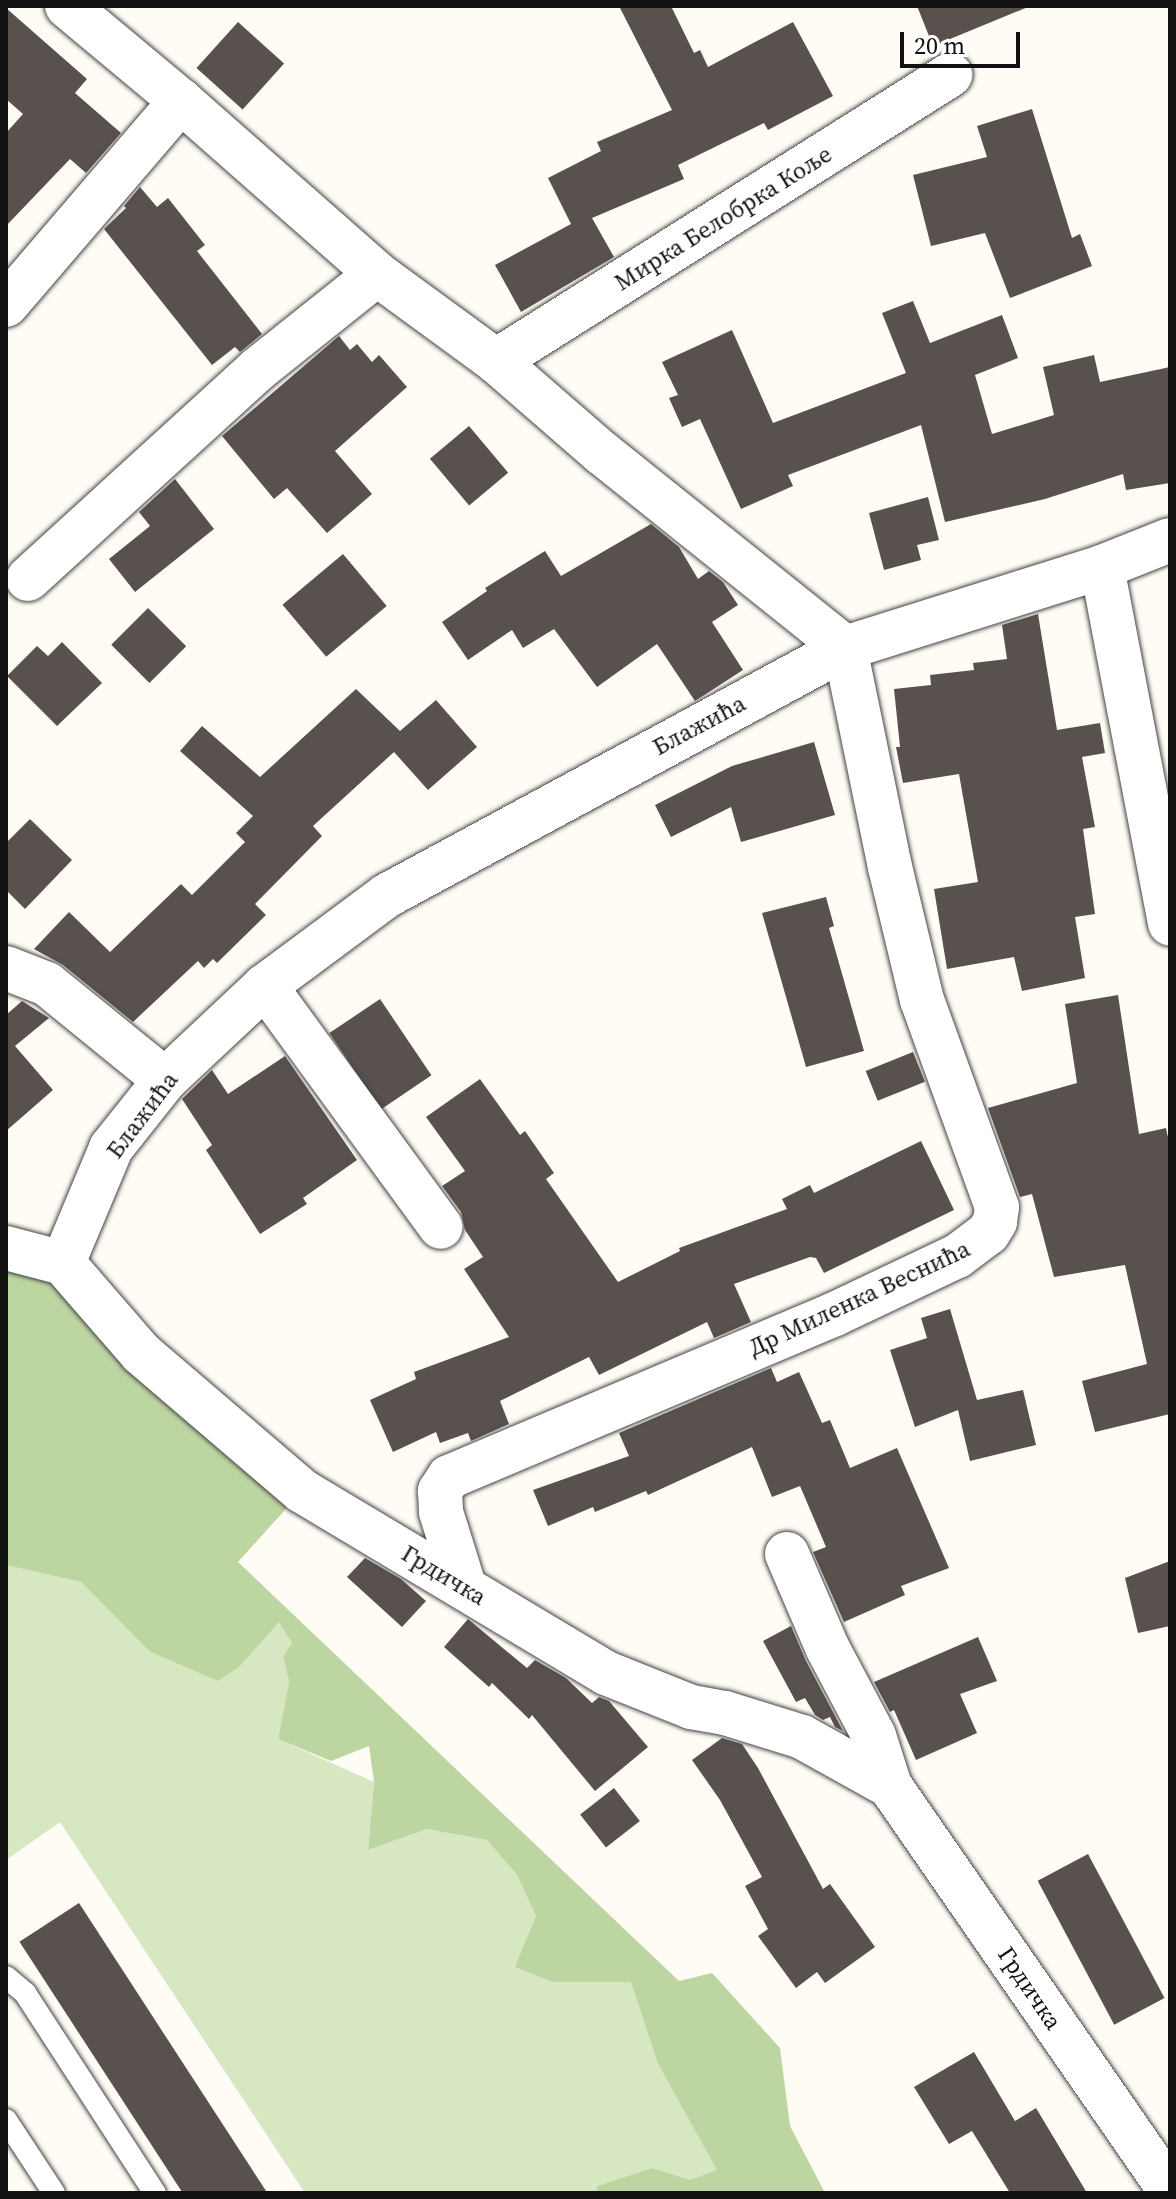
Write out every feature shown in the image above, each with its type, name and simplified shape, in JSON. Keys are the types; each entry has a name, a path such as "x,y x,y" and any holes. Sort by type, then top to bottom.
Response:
{"street":[{"path":"67,6 181,101 377,274 496,361 602,453 845,648"},
{"name":"Мирка Белобрка Коље","path":"496,361 950,75"},
{"path":"6,305 181,101"},
{"path":"28,579 258,369 377,274"},
{"name":"Блажића","path":"63,1263 111,1148 165,1080 265,986 386,896 845,648 1102,567 1170,540"},
{"path":"1102,567 1170,924"},
{"name":"Др Миленка Веснића","path":"464,1586 441,1512 440,1491 449,1477 835,1314 957,1256 982,1240 995,1222 997,1207 922,1000 890,867 845,648"},
{"path":"6,968 47,984 165,1080"},
{"path":"265,986 441,1227"},
{"path":"6,1248 63,1263"},
{"name":"Грдичка","path":"63,1263 141,1353 290,1482 606,1673 691,1707 725,1713 802,1737 890,1786"},
{"name":"Грдичка","path":"787,1554 828,1649 874,1736 890,1786 1170,2191"}],"lane":[{"path":"6,1977 25,1993 155,2193"},
{"path":"6,2120 54,2193"}],"green space":[{"path":"6,1248 63,1263 302,1491 238,1562 679,1981 712,1973 780,2048 790,2126 825,2193 597,2193 597,2186 652,2168 690,2180 717,2170 658,2064 631,1982 553,1982 515,1967 536,1916 517,1875 487,1840 427,1829 368,1850 374,1782 369,1746 331,1761 278,1739 289,1682 283,1656 292,1643 279,1622 239,1667 218,1681 149,1651 81,1582 6,1565"},
{"path":"6,1565 81,1582 149,1651 239,1667 279,1621 292,1643 283,1656 289,1682 278,1739 374,1782 368,1850 427,1829 487,1840 517,1875 536,1916 553,1982 631,1981 658,2064 718,2170 690,2181 652,2168 597,2186 597,2193 305,2193 60,1822 6,1860"}],"building":[{"path":"619,6 671,6 694,53 700,50 708,67 793,22 833,96 768,130 764,123 678,165 684,179 592,218 614,257 521,312 495,265 571,224 548,178 601,151 597,142 672,110"},
{"path":"917,6 1028,6 1028,7 933,46"},
{"path":"6,8 87,79 75,93 121,133 86,173 70,159 6,226 6,133 23,114 6,99"},
{"path":"238,22 284,63 243,110 197,68"},
{"path":"1032,109 1072,238 1080,234 1092,266 1010,298 985,233 931,246 913,175 987,157 977,126"},
{"path":"140,187 157,207 168,198 205,245 197,251 262,334 240,352 235,347 212,365 104,229 126,208 124,206"},
{"path":"913,301 930,343 1002,315 1018,358 975,375 992,434 1054,415 1043,367 1094,355 1100,382 1170,367 1170,483 1126,490 1123,474 1045,499 945,522 921,425 788,475 793,486 741,509 700,419 682,427 669,398 678,395 662,362 732,330 773,423 906,373 882,313"},
{"path":"339,336 350,350 357,344 372,362 379,355 407,387 335,451 372,494 327,533 287,488 274,499 222,436"},
{"path":"469,426 508,473 469,506 430,459"},
{"path":"175,479 214,529 135,592 109,559 150,526 139,512"},
{"path":"928,497 939,540 917,545 921,560 884,570 869,513"},
{"path":"651,524 679,547 698,579 709,571 723,582 738,605 712,622 743,670 695,701 657,644 597,687 554,629 523,648 512,630 468,660 442,622 487,591 485,588 545,551 561,576"},
{"path":"343,554 387,606 326,657 282,605"},
{"path":"148,608 186,646 149,683 111,645"},
{"path":"1038,614 1057,730 1100,723 1105,753 1082,757 1095,827 1083,829 1095,914 1075,917 1085,978 1022,991 1014,957 947,969 934,889 978,882 959,774 903,783 896,747 900,747 894,689 931,685 930,675 974,670 973,663 1007,659 1002,625"},
{"path":"62,642 102,683 57,726 7,676 37,646 48,656"},
{"path":"356,689 400,731 436,700 477,747 428,790 394,752 313,826 322,836 255,904 266,915 217,963 213,959 204,968 198,961 133,1022 63,965 34,949 69,912 110,952 181,884 192,895 245,842 236,833 253,816 180,751 202,726 260,777"},
{"path":"814,742 835,815 741,842 731,807 671,837 655,805 732,766"},
{"path":"30,819 72,860 25,909 6,890 6,843"},
{"path":"826,897 834,926 829,928 864,1051 806,1067 762,913"},
{"path":"1118,995 1139,1134 1166,1128 1170,1147 1170,1414 1095,1432 1082,1381 1147,1364 1125,1265 1054,1277 1032,1194 1020,1197 988,1108 1077,1083 1065,1004"},
{"path":"380,999 431,1075 381,1109 329,1033"},
{"path":"22,1001 49,1018 15,1046 53,1090 6,1131 6,1015"},
{"path":"913,1052 925,1082 878,1101 866,1071"},
{"path":"285,1056 357,1160 303,1198 307,1204 260,1234 206,1150 212,1145 182,1099 212,1070 228,1094"},
{"path":"480,1079 520,1135 525,1131 554,1173 546,1179 618,1282 680,1251 679,1248 787,1209 782,1199 810,1185 814,1193 921,1141 954,1210 824,1273 816,1258 810,1257 734,1284 751,1322 714,1338 707,1322 599,1375 589,1357 500,1401 509,1424 471,1441 468,1433 440,1443 436,1432 393,1452 370,1400 416,1379 414,1372 509,1337 464,1269 483,1257 465,1230 461,1212 442,1186 465,1171 426,1117"},
{"path":"950,1309 977,1400 1023,1390 1036,1445 970,1461 958,1410 915,1427 890,1350 927,1338 921,1318"},
{"path":"771,1368 777,1382 799,1372 822,1423 830,1420 850,1468 897,1448 949,1568 901,1586 905,1595 844,1622 813,1552 826,1547 800,1486 772,1497 752,1447 648,1495 646,1491 595,1512 593,1507 548,1526 533,1490 629,1456 619,1433"},
{"path":"365,1558 401,1579 426,1601 402,1627 347,1577"},
{"path":"1170,1561 1170,1626 1138,1633 1125,1578"},
{"path":"468,1619 527,1668 535,1660 566,1678 592,1703 599,1697 609,1701 648,1747 595,1791 532,1715 529,1719 492,1683 489,1687 444,1647"},
{"path":"791,1626 843,1731 835,1727 830,1717 823,1720 815,1715 805,1698 796,1702 763,1641"},
{"path":"978,1637 997,1681 960,1694 977,1733 916,1760 894,1710 890,1712 874,1682"},
{"path":"722,1738 742,1744 823,1889 830,1884 875,1947 825,1983 817,1972 796,1988 758,1936 768,1929 745,1886 762,1877 720,1800 692,1760"},
{"path":"614,1788 640,1821 606,1848 580,1814"},
{"path":"1088,1854 1165,1998 1114,2025 1038,1881"},
{"path":"79,1903 267,2192 183,2193 19,1942"},
{"path":"974,2052 1015,2121 1036,2108 1087,2193 1010,2193 972,2131 949,2144 914,2087"}]}
